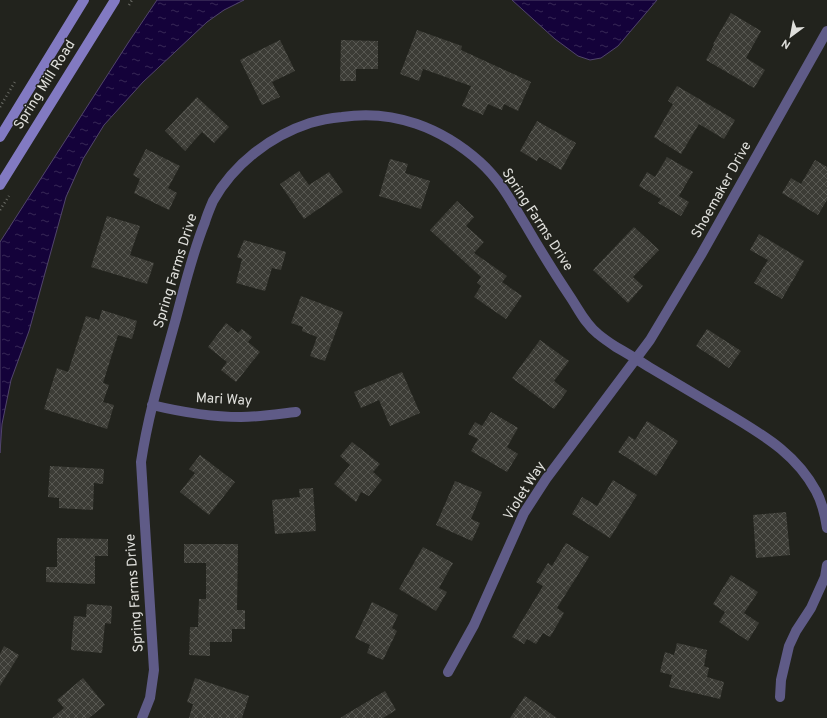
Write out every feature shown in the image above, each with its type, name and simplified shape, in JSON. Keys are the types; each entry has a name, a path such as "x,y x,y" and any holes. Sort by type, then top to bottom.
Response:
{"street":[{"name":"Spring Mill Road","path":"0,137 84,0"},
{"name":"Spring Mill Road","path":"0,185 115,0"},
{"name":"Shoemaker Drive","path":"636,359 650,340 702,255 827,31"},
{"name":"Spring Farms Drive","path":"142,718 150,698 154,670 141,462 152,404 196,242 212,202 225,183 243,162 272,140 310,123 354,115 382,116 403,119 432,129 458,144 480,162 500,183 557,277 589,326 600,336 636,359 760,434 782,449 797,464 818,493 826,511 827,528"},
{"name":"Violet Way","path":"448,672 474,625 524,513 546,479 636,359"},
{"name":"Mari Way","path":"152,404 180,412 219,416 242,417 296,412"},
{"path":"780,697 781,680 789,646 796,631 811,608 825,577 827,565"}],"water":[{"path":"157,0 244,0 224,10 207,22 143,82 104,125 83,159 66,197 29,331 11,380 2,424 0,453 0,242"},
{"path":"512,0 657,0 618,46 601,58 590,60 578,56 555,39"}],"building":[{"path":"731,13 761,31 746,58 765,70 754,88 706,60 714,45 713,44"},
{"path":"417,30 462,46 461,50 531,82 518,111 504,104 502,110 488,104 483,115 462,106 471,86 423,69 419,81 400,74"},
{"path":"280,40 295,71 272,82 280,97 262,105 240,60"},
{"path":"341,40 378,41 378,69 356,69 356,81 340,81"},
{"path":"677,86 735,120 724,139 699,124 681,154 654,137 673,104 668,101"},
{"path":"197,97 229,127 214,143 202,132 185,151 165,131"},
{"path":"537,121 576,143 561,170 539,157 537,161 520,151"},
{"path":"146,149 180,166 168,188 177,193 169,210 134,193 140,179 133,175"},
{"path":"667,157 693,172 679,196 689,202 681,216 658,203 661,199 639,186 647,172 655,177"},
{"path":"390,159 408,164 405,173 430,181 421,209 379,196"},
{"path":"815,160 827,167 827,200 818,215 782,193 791,178 801,184"},
{"path":"299,171 309,185 329,172 343,192 304,219 280,184"},
{"path":"457,201 474,217 466,226 484,242 474,253 507,276 502,282 522,296 506,319 474,297 481,286 477,283 481,277 430,230"},
{"path":"107,216 140,226 130,255 154,263 147,284 91,267"},
{"path":"634,227 659,250 633,277 643,286 628,303 593,270"},
{"path":"759,234 804,261 782,299 754,283 768,260 750,250"},
{"path":"244,240 286,252 281,270 272,268 265,291 236,283 242,259 237,257"},
{"path":"301,296 343,312 325,361 310,356 317,337 302,331 303,327 291,323"},
{"path":"102,310 137,321 132,339 118,335 103,383 109,385 103,402 114,405 107,429 44,409 57,368 68,372 86,316 99,320"},
{"path":"226,323 238,333 242,329 252,337 248,342 260,352 236,382 221,370 227,362 208,347"},
{"path":"707,329 741,351 729,368 696,346"},
{"path":"540,340 569,361 554,381 567,391 554,409 512,378"},
{"path":"402,372 420,413 390,426 379,400 361,408 354,392"},
{"path":"491,412 518,428 507,447 518,454 507,472 471,451 478,439 468,434 475,422 482,426"},
{"path":"647,421 678,441 656,476 618,452 629,436 635,440"},
{"path":"352,442 380,464 373,472 382,480 369,496 361,492 356,502 334,484 350,465 340,456"},
{"path":"200,455 235,482 209,515 180,492 195,473 189,469"},
{"path":"50,466 104,469 103,484 94,483 93,510 59,508 59,498 48,497"},
{"path":"613,480 637,495 610,538 572,514 582,497 597,506"},
{"path":"455,481 482,492 471,519 480,523 472,541 436,525"},
{"path":"313,488 316,531 275,534 272,500 300,497 299,489"},
{"path":"786,512 790,555 756,558 753,515"},
{"path":"57,538 108,539 108,556 95,556 95,584 46,582 46,567 57,567"},
{"path":"566,543 589,557 557,608 564,613 550,637 543,633 536,644 527,639 524,644 512,637 543,586 536,582 548,563 552,566"},
{"path":"184,544 238,544 237,610 245,610 245,629 232,629 232,642 210,642 210,656 189,655 190,627 198,627 199,599 206,599 206,563 184,563"},
{"path":"423,547 453,563 439,588 447,592 436,611 399,589"},
{"path":"731,575 758,592 744,613 759,623 748,641 719,622 725,612 713,604"},
{"path":"372,602 398,615 392,628 397,631 383,660 367,653 370,645 355,638"},
{"path":"87,604 112,606 111,624 105,623 102,653 71,650 74,616 86,617"},
{"path":"677,643 707,650 704,666 709,668 707,677 724,682 720,699 669,687 672,675 660,672 665,652 674,655"},
{"path":"4,646 19,655 0,686 0,654"},
{"path":"83,678 105,705 89,718 52,718 64,708 57,700"},
{"path":"195,678 249,696 242,718 189,718 193,704 187,702"},
{"path":"385,691 396,710 383,718 340,718"},
{"path":"525,696 557,718 510,718"}]}
